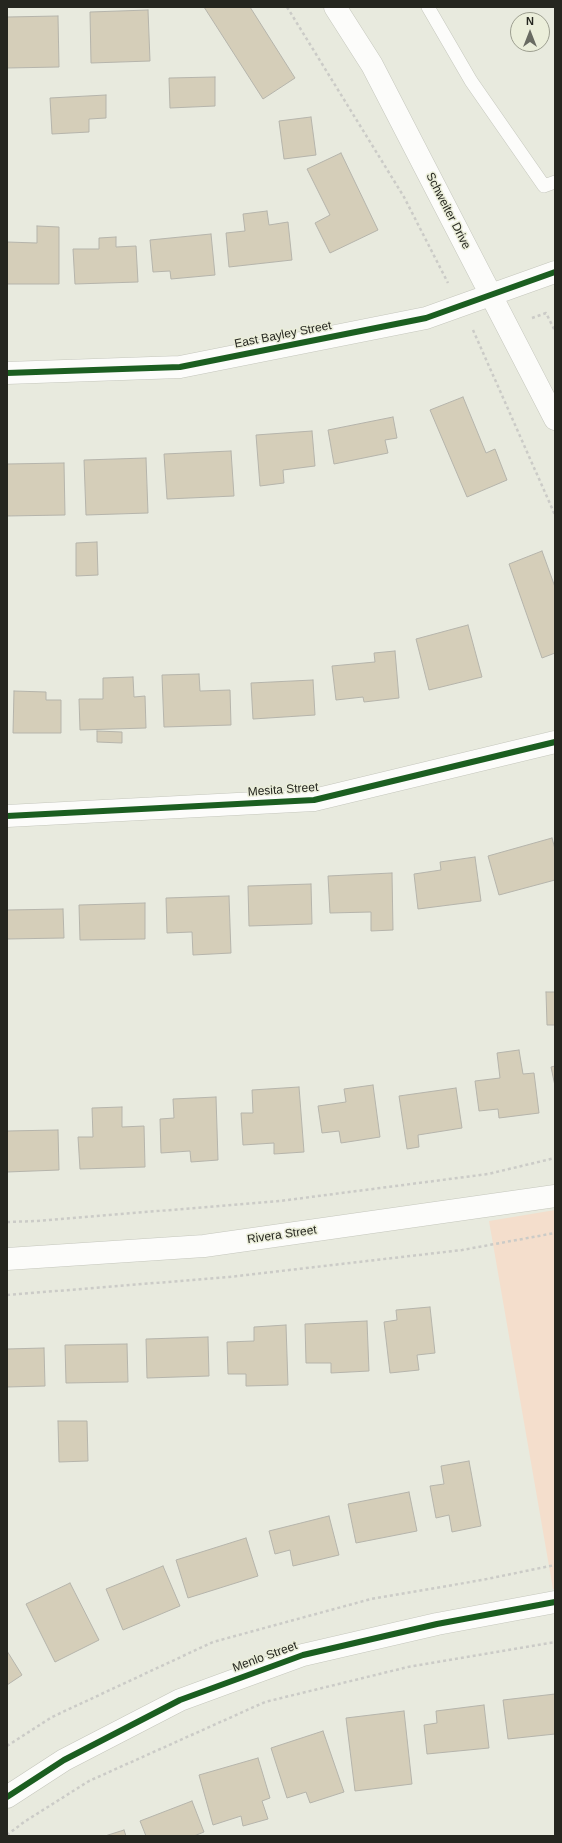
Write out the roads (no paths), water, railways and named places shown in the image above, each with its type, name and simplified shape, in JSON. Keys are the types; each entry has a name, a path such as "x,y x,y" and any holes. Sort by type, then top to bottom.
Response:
{"street":[{"name":"Schweiter Drive","path":"336,7 372,65 555,419"},
{"name":"East Bayley Street","path":"7,373 180,367 426,318 555,272"},
{"name":"Mesita Street","path":"7,816 314,800 555,742"},
{"name":"Rivera Street","path":"7,1260 204,1246 555,1196"},
{"name":"Menlo Street","path":"7,1797 64,1760 180,1700 303,1654 437,1624 555,1602"}],"lane":[{"path":"428,7 471,81 544,186 555,182"}]}
